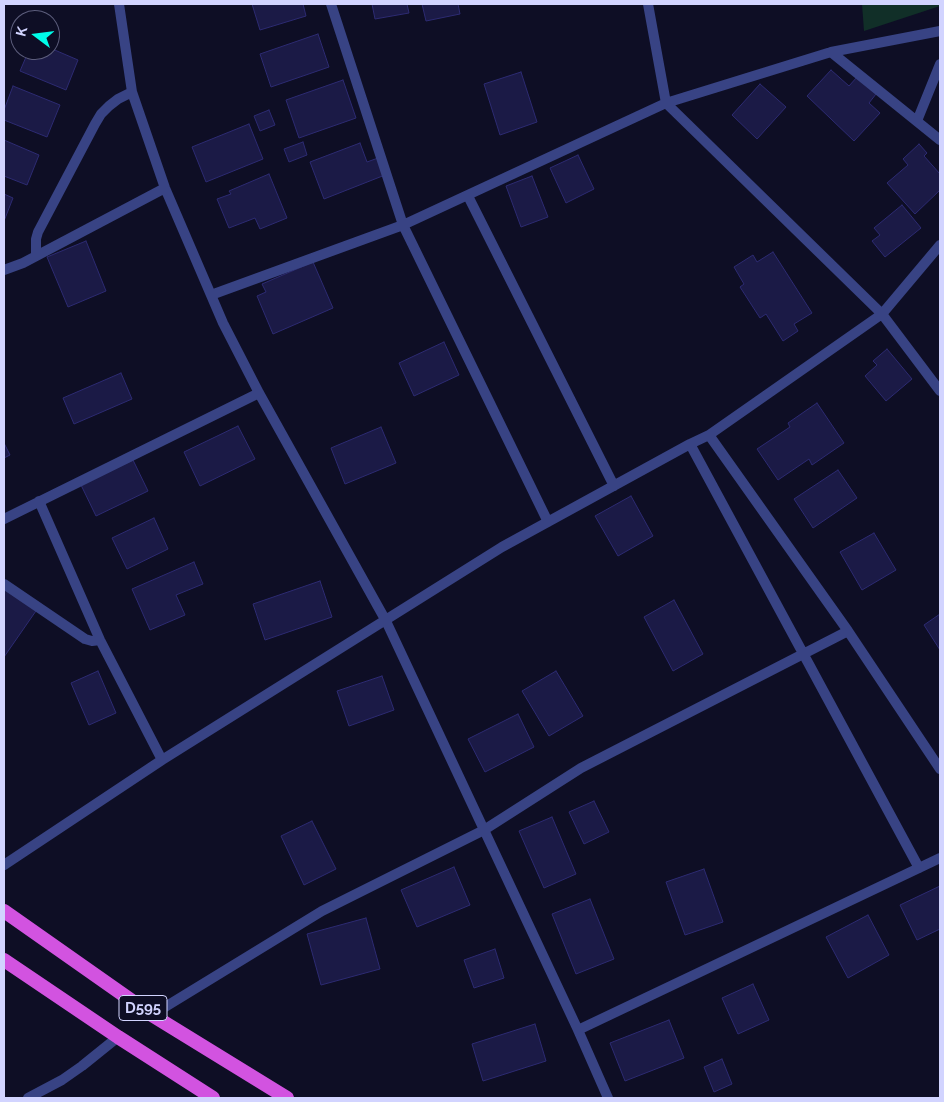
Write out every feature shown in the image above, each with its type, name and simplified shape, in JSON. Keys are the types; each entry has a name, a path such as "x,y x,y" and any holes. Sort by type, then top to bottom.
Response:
{"highway":[{"name":"D595","path":"4,910 152,1015 287,1098"},
{"name":"D595","path":"4,960 118,1037 214,1098"}],"street":[{"path":"119,4 132,92 165,188 223,323 259,393 386,621 608,1098"},
{"path":"331,4 403,226 548,522"},
{"path":"648,4 666,104 882,314 940,392"},
{"path":"211,295 403,226 666,104 831,52 940,31"},
{"path":"831,52 940,140"},
{"path":"917,121 940,64"},
{"path":"36,256 38,232 95,124 109,106 132,92"},
{"path":"4,270 23,263 165,188"},
{"path":"468,196 614,486"},
{"path":"4,865 162,760 502,547 690,444 709,436 882,314 940,245"},
{"path":"4,518 259,393"},
{"path":"709,436 848,631 940,768"},
{"path":"690,444 919,868"},
{"path":"39,501 100,640 162,760"},
{"path":"4,584 85,639 92,641 100,640"},
{"path":"152,1015 322,911 484,830 581,768 848,631"},
{"path":"578,1030 940,858"},
{"path":"28,1098 62,1080 118,1037"}],"green space":[{"path":"862,4 940,4 940,6 864,31"}],"building":[{"path":"252,4 303,4 306,16 260,30"},
{"path":"372,4 407,4 409,13 375,19"},
{"path":"422,4 458,4 460,14 426,21"},
{"path":"318,34 329,67 271,87 260,54"},
{"path":"60,52 78,60 66,90 20,71 25,60 60,60"},
{"path":"831,70 849,86 857,77 876,94 869,103 880,113 854,141 807,96"},
{"path":"521,72 537,122 500,135 484,84"},
{"path":"343,80 356,118 299,138 286,100"},
{"path":"760,84 786,107 757,139 732,115"},
{"path":"13,86 60,105 47,137 4,120 4,110"},
{"path":"269,110 275,125 260,131 254,116"},
{"path":"249,124 263,159 206,182 192,147"},
{"path":"4,140 39,155 27,185 4,176"},
{"path":"303,142 307,155 289,162 284,149"},
{"path":"360,143 367,162 378,158 385,175 324,199 310,162"},
{"path":"919,144 927,153 924,156 940,174 940,190 915,214 887,183 908,165 903,159"},
{"path":"578,155 594,189 566,203 550,168"},
{"path":"269,174 287,218 260,229 255,218 229,228 217,199 231,194 229,191"},
{"path":"532,176 548,217 521,227 506,186"},
{"path":"4,194 13,198 4,221"},
{"path":"902,205 921,228 885,257 872,241 880,235 874,228"},
{"path":"86,241 106,291 68,307 47,257"},
{"path":"773,252 812,313 794,324 798,331 783,341 766,314 760,318 740,287 744,284 734,267 753,255 757,262"},
{"path":"313,262 333,308 273,334 257,296 266,292 262,284"},
{"path":"444,342 459,375 414,396 399,363"},
{"path":"887,349 912,379 886,401 865,376 877,365 873,361"},
{"path":"121,373 132,399 74,424 63,398"},
{"path":"817,403 844,443 812,465 809,459 778,480 757,449 790,427 788,423"},
{"path":"238,426 255,459 200,486 184,452"},
{"path":"381,427 396,463 345,484 331,448"},
{"path":"4,443 10,455 4,458"},
{"path":"133,460 148,491 96,516 81,485"},
{"path":"838,470 857,498 813,528 794,499"},
{"path":"631,496 653,536 618,556 595,516"},
{"path":"154,518 168,549 127,569 112,538"},
{"path":"874,533 896,570 862,590 840,552"},
{"path":"194,562 203,584 176,595 185,615 150,630 132,589"},
{"path":"320,581 332,617 265,640 253,604"},
{"path":"4,585 38,608 4,657"},
{"path":"674,600 703,654 673,671 644,617"},
{"path":"940,614 940,650 924,625"},
{"path":"98,671 116,713 89,725 71,683"},
{"path":"556,671 583,716 549,736 522,691"},
{"path":"382,676 394,710 349,726 337,691"},
{"path":"518,714 534,747 485,772 468,739"},
{"path":"594,801 609,832 584,844 569,812"},
{"path":"552,817 576,874 544,888 519,831"},
{"path":"312,821 336,869 304,885 281,836"},
{"path":"454,867 470,905 417,927 401,890"},
{"path":"704,869 723,922 685,935 666,882"},
{"path":"940,886 940,929 917,940 900,905"},
{"path":"590,899 614,959 576,974 552,914"},
{"path":"868,915 889,955 848,978 826,937"},
{"path":"366,918 380,969 321,985 307,934"},
{"path":"495,949 504,978 474,988 464,960"},
{"path":"753,984 769,1020 738,1034 722,998"},
{"path":"669,1020 684,1058 625,1081 610,1043"},
{"path":"535,1024 546,1061 483,1081 472,1044"},
{"path":"722,1059 732,1084 714,1092 704,1067"}]}
